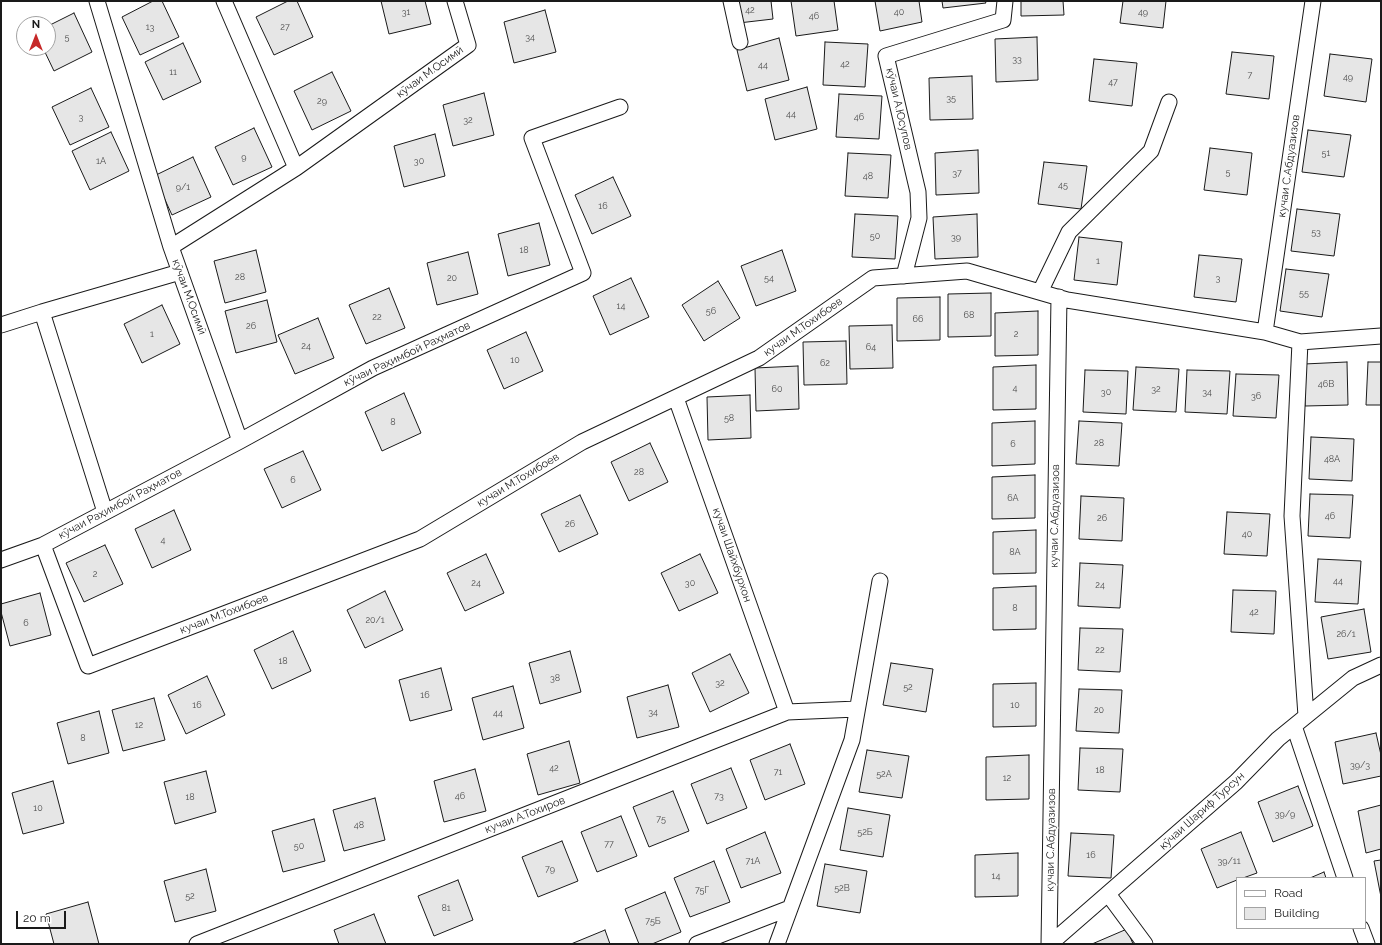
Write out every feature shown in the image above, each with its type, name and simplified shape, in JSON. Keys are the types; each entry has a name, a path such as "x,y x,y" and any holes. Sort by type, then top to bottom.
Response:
{"street":[{"path":"97,1 171,247"},
{"path":"224,1 296,168"},
{"name":"кӯчаи М.Осимӣ","path":"240,441 171,247 296,168 468,45 455,1"},
{"path":"731,1 740,42"},
{"name":"кӯчаи А.Юсупов","path":"904,276 920,218 918,192 886,56 1003,20 1005,1"},
{"name":"кучаи С.Абдуазизов","path":"1265,332 1313,1"},
{"path":"1040,292 1069,232 1151,151 1169,102"},
{"name":"кӯчаи Раҳимбой Раҳматов","path":"1,560 43,545 374,368 583,273 532,138 620,107"},
{"name":"кучаи М.Тохибоев","path":"43,545 88,666 420,539 582,442 759,358 873,278 967,271 1059,297"},
{"path":"1,325 180,272"},
{"path":"1059,297 1067,300 1265,332 1300,342 1381,336"},
{"name":"кучаи С.Абдуазизов","path":"1050,944 1059,297"},
{"path":"42,312 105,512"},
{"path":"1300,342 1292,516 1306,716"},
{"name":"кучаи Шайхбурхон","path":"676,398 787,712"},
{"path":"777,944 852,740 880,581"},
{"name":"кӯчаи Шариф Турсун","path":"1050,944 1236,782 1278,739 1353,678 1381,665"},
{"name":"кучаи А.Тохиров","path":"197,944 787,712 857,709"},
{"path":"1294,726 1345,877"},
{"path":"1108,894 1145,944"},
{"path":"697,944 790,908"},
{"path":"1361,929 1367,944"}],"building":[{"path":"153,1 162,1 179,37 140,55 122,17"},
{"path":"288,1 297,1 313,37 274,55 256,17"},
{"path":"381,1 425,1 431,24 389,34"},
{"path":"727,1 771,1 773,19 730,24"},
{"path":"791,1 834,1 838,30 796,36"},
{"path":"875,1 919,1 922,22 880,31"},
{"path":"942,1 985,1 986,3 943,8"},
{"path":"1021,1 1063,1 1064,15 1021,16"},
{"path":"1123,1 1166,1 1163,28 1120,23"},
{"path":"545,10 556,52 514,63 504,22"},
{"path":"74,13 92,52 54,71 47,56 56,56 56,22"},
{"path":"1037,37 1038,80 996,82 995,39"},
{"path":"779,38 789,80 747,91 737,50"},
{"path":"825,42 868,44 865,87 823,85"},
{"path":"183,43 201,82 163,100 145,62"},
{"path":"1232,52 1274,56 1269,99 1226,94"},
{"path":"1330,54 1372,59 1366,102 1324,96"},
{"path":"1094,59 1137,63 1132,106 1089,101"},
{"path":"332,72 351,111 312,130 294,91"},
{"path":"972,76 973,119 930,120 929,78"},
{"path":"807,87 817,129 775,140 765,99"},
{"path":"91,88 109,127 70,145 52,107"},
{"path":"484,93 494,135 453,146 443,105"},
{"path":"839,94 882,96 879,139 836,137"},
{"path":"254,128 272,167 233,185 215,147"},
{"path":"1308,130 1351,135 1344,177 1302,172"},
{"path":"111,132 129,171 90,190 72,151"},
{"path":"435,134 445,176 404,187 394,146"},
{"path":"1210,148 1252,153 1247,195 1204,190"},
{"path":"978,150 979,193 936,195 935,153"},
{"path":"848,153 891,155 888,198 845,196"},
{"path":"193,157 211,197 172,215 154,176"},
{"path":"1044,162 1087,166 1081,209 1038,204"},
{"path":"613,177 631,216 592,234 575,195"},
{"path":"1297,209 1340,214 1334,256 1291,251"},
{"path":"855,214 898,216 895,259 852,257"},
{"path":"977,214 978,257 935,259 933,217"},
{"path":"539,223 550,265 508,276 498,234"},
{"path":"1079,237 1122,242 1117,285 1074,280"},
{"path":"256,250 266,292 225,303 214,261"},
{"path":"782,250 796,291 756,306 741,266"},
{"path":"468,252 478,294 437,305 427,263"},
{"path":"1199,255 1242,259 1236,302 1194,297"},
{"path":"1286,269 1329,274 1322,317 1280,311"},
{"path":"631,278 649,317 610,335 593,296"},
{"path":"718,281 740,318 704,341 682,305"},
{"path":"389,288 405,328 366,344 349,305"},
{"path":"991,293 991,336 948,337 948,294"},
{"path":"940,297 940,340 897,341 897,298"},
{"path":"267,300 277,342 236,353 225,311"},
{"path":"162,305 180,344 142,363 124,324"},
{"path":"1038,311 1038,355 995,356 995,313"},
{"path":"318,318 334,358 295,374 278,335"},
{"path":"892,325 893,368 850,369 849,326"},
{"path":"526,332 543,371 504,389 487,350"},
{"path":"846,341 847,384 804,385 803,342"},
{"path":"1347,362 1348,405 1305,406 1304,364"},
{"path":"1368,362 1381,362 1381,405 1366,405"},
{"path":"1036,365 1036,409 993,410 993,367"},
{"path":"798,366 799,409 756,411 755,368"},
{"path":"1136,367 1179,369 1176,412 1133,410"},
{"path":"1085,370 1128,371 1126,414 1083,412"},
{"path":"1187,370 1230,371 1227,414 1185,412"},
{"path":"1236,374 1279,375 1276,418 1233,416"},
{"path":"404,393 421,433 382,451 365,412"},
{"path":"750,395 751,438 708,440 707,397"},
{"path":"1035,421 1035,464 992,466 992,423"},
{"path":"1079,421 1122,423 1119,466 1076,464"},
{"path":"1311,437 1354,439 1352,481 1309,479"},
{"path":"650,443 668,482 629,501 611,462"},
{"path":"303,451 321,490 282,508 264,469"},
{"path":"1035,475 1035,518 992,519 992,477"},
{"path":"1310,494 1353,495 1350,538 1308,536"},
{"path":"580,495 598,534 559,552 541,514"},
{"path":"1081,496 1124,498 1122,541 1079,539"},
{"path":"174,510 191,550 152,568 135,529"},
{"path":"1227,512 1270,514 1267,556 1224,554"},
{"path":"1036,530 1036,573 993,574 993,532"},
{"path":"105,545 123,584 84,602 66,563"},
{"path":"486,554 504,593 465,611 447,573"},
{"path":"700,554 718,593 679,611 661,573"},
{"path":"1318,559 1361,561 1358,604 1315,602"},
{"path":"1080,563 1123,565 1120,608 1078,606"},
{"path":"1036,586 1036,629 993,630 993,588"},
{"path":"1233,590 1276,591 1274,634 1231,632"},
{"path":"385,591 403,630 365,648 347,610"},
{"path":"40,593 51,635 10,646 1,612 1,604"},
{"path":"1364,609 1371,652 1328,659 1321,617"},
{"path":"1080,628 1123,629 1120,672 1078,670"},
{"path":"293,631 311,671 272,689 254,650"},
{"path":"570,651 581,692 540,704 529,663"},
{"path":"730,654 749,693 710,712 692,673"},
{"path":"891,663 933,669 926,712 883,705"},
{"path":"441,668 452,710 410,721 399,680"},
{"path":"207,676 225,715 186,734 168,695"},
{"path":"1036,683 1036,726 993,727 993,684"},
{"path":"668,685 679,727 637,738 627,697"},
{"path":"513,686 524,728 483,740 472,698"},
{"path":"1079,689 1122,690 1119,733 1076,731"},
{"path":"154,698 165,740 123,751 112,710"},
{"path":"99,711 109,753 68,764 57,723"},
{"path":"1376,733 1381,755 1381,776 1343,784 1335,742"},
{"path":"569,741 580,783 538,795 527,754"},
{"path":"790,744 805,784 765,800 750,760"},
{"path":"1080,748 1123,749 1120,792 1078,790"},
{"path":"867,750 909,756 902,798 859,792"},
{"path":"1029,755 1029,799 986,800 986,757"},
{"path":"731,768 747,808 707,824 691,784"},
{"path":"475,769 486,811 444,822 434,781"},
{"path":"206,771 216,812 175,824 164,782"},
{"path":"53,781 64,823 23,834 12,793"},
{"path":"1298,786 1313,826 1273,842 1258,802"},
{"path":"673,791 689,831 649,847 633,807"},
{"path":"375,798 385,840 344,851 333,810"},
{"path":"1381,805 1381,849 1366,853 1358,811"},
{"path":"848,808 890,815 883,857 840,850"},
{"path":"621,816 637,856 597,872 581,832"},
{"path":"314,819 325,861 283,872 272,831"},
{"path":"765,832 781,873 741,888 726,849"},
{"path":"1241,832 1257,873 1246,877 1236,877 1236,880 1217,888 1201,849"},
{"path":"1071,833 1114,835 1111,878 1068,876"},
{"path":"562,841 578,881 538,897 522,857"},
{"path":"1018,853 1018,896 975,897 975,855"},
{"path":"1381,860 1381,897 1374,861"},
{"path":"714,861 730,902 690,917 674,878"},
{"path":"825,864 867,871 860,913 817,906"},
{"path":"206,869 216,911 175,922 164,881"},
{"path":"1324,872 1326,877 1312,877"},
{"path":"458,880 473,920 434,936 418,896"},
{"path":"665,892 681,932 652,944 639,944 625,909"},
{"path":"88,902 99,944 54,944 46,914"},
{"path":"374,914 386,944 339,944 334,930"},
{"path":"1127,929 1133,944 1092,944"},
{"path":"605,930 610,944 571,944"}]}
